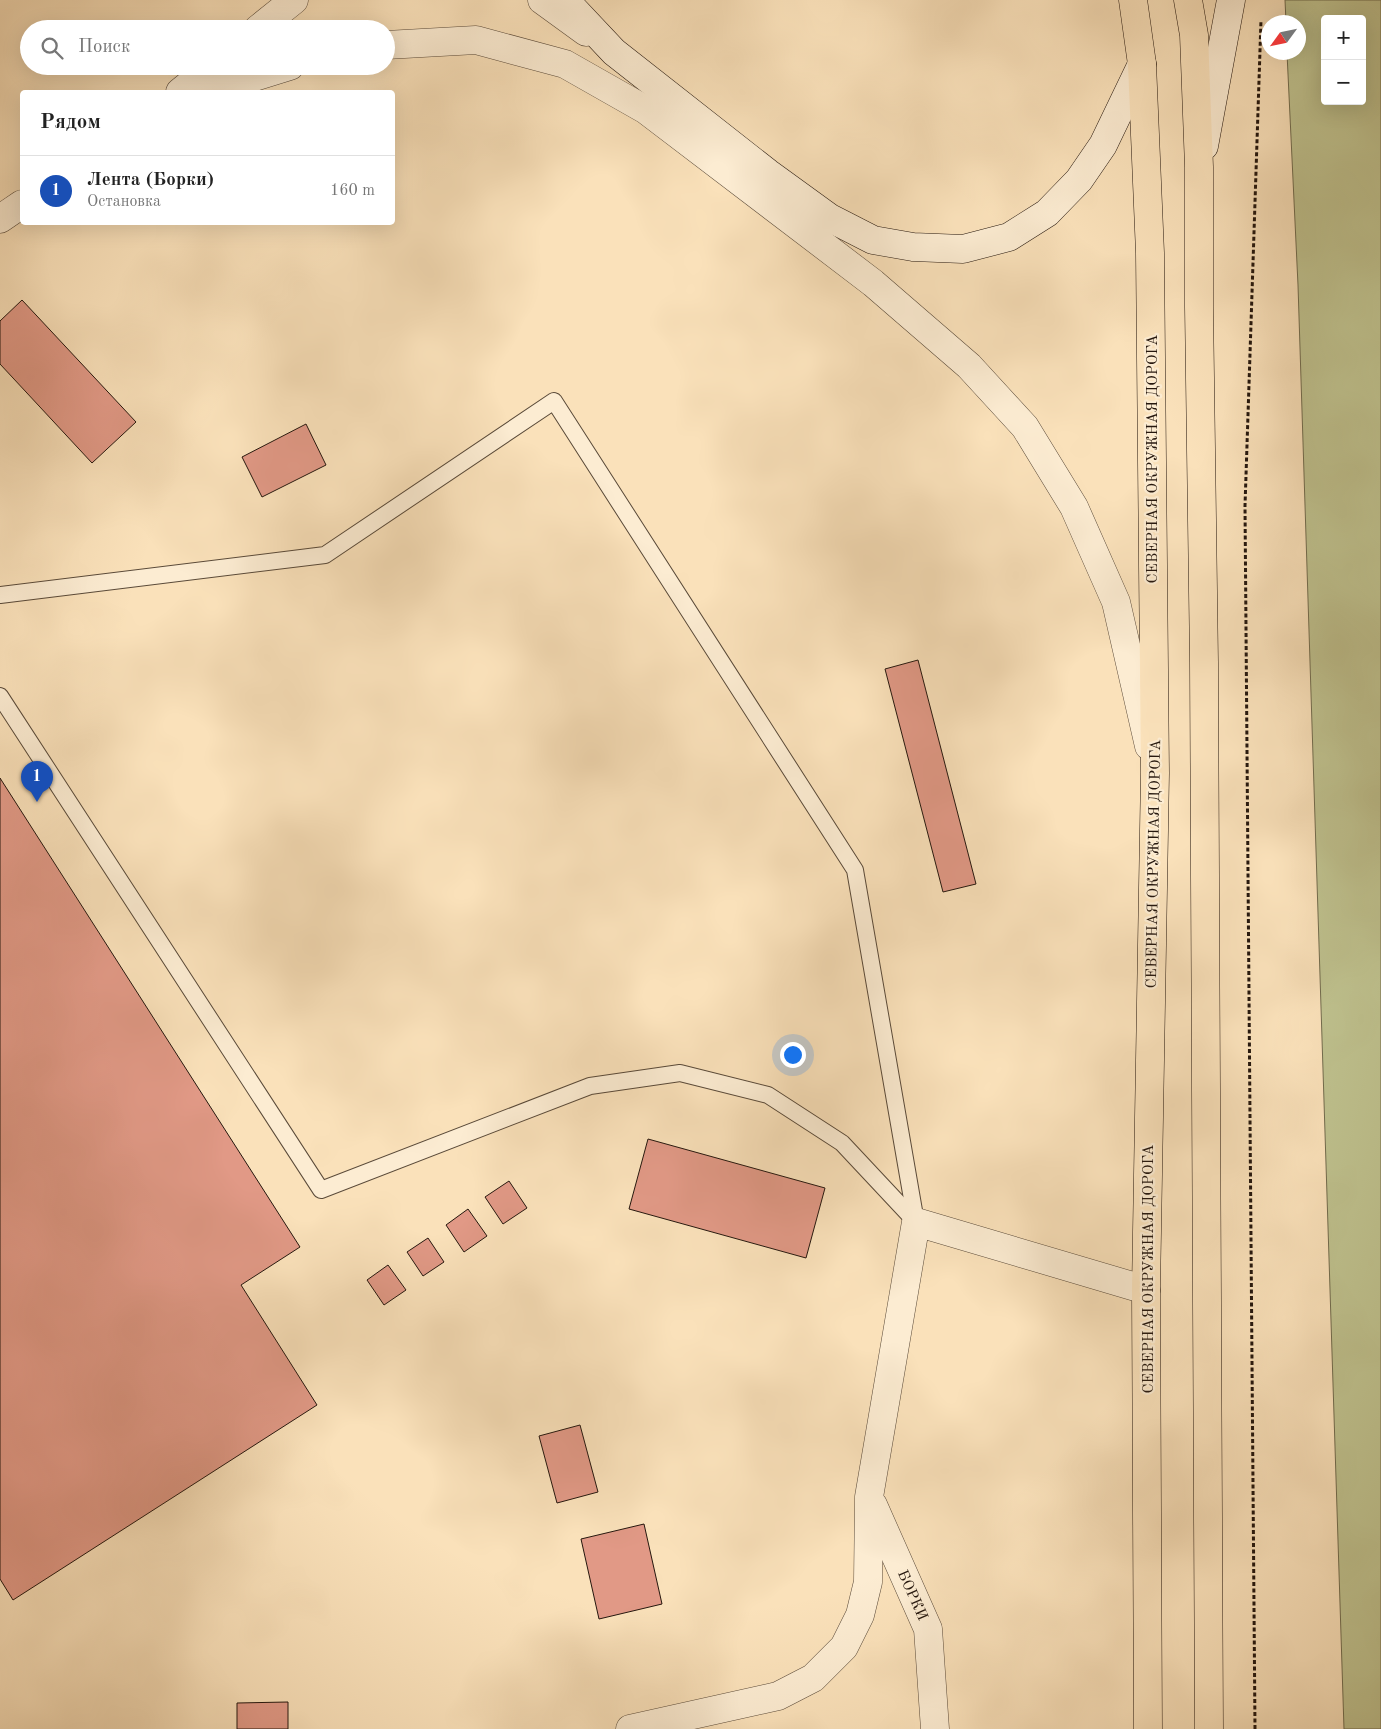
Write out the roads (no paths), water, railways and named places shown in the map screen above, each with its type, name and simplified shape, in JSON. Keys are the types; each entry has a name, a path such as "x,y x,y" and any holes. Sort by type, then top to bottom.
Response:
{"main road":[{"name":"СЕВЕРНАЯ ОКРУЖНАЯ ДОРОГА","path":"1132,0 1142,64 1150,252 1155,773 1146,1290 1148,1729"},
{"path":"1188,0 1194,35 1199,167 1204,672 1209,1729"}],"street":[{"path":"269,20 294,0"},
{"path":"542,0 614,52 761,167 830,218 873,240 913,247 963,249 1009,237 1047,213 1079,180 1103,145 1142,64"},
{"path":"565,0 614,52"},
{"path":"1199,167 1231,0"},
{"path":"395,44 476,40 565,64 646,110 873,283 969,366 1025,427 1074,507 1116,602 1155,773"},
{"path":"182,90 201,75"},
{"path":"212,90 261,75"},
{"path":"0,219 20,205"},
{"path":"630,1729 778,1696 814,1678 844,1647 860,1615 868,1582 869,1497 916,1222 1146,1290"},
{"name":"БОРКИ","path":"869,1497 928,1629 936,1729"}],"lane":[{"path":"0,596 325,555 554,401 855,870 916,1222"},
{"path":"0,696 322,1190 590,1086 680,1073 768,1095 842,1143 916,1222"}],"place":[{"name":"Лента (Борки)","path":"37,802"}]}
